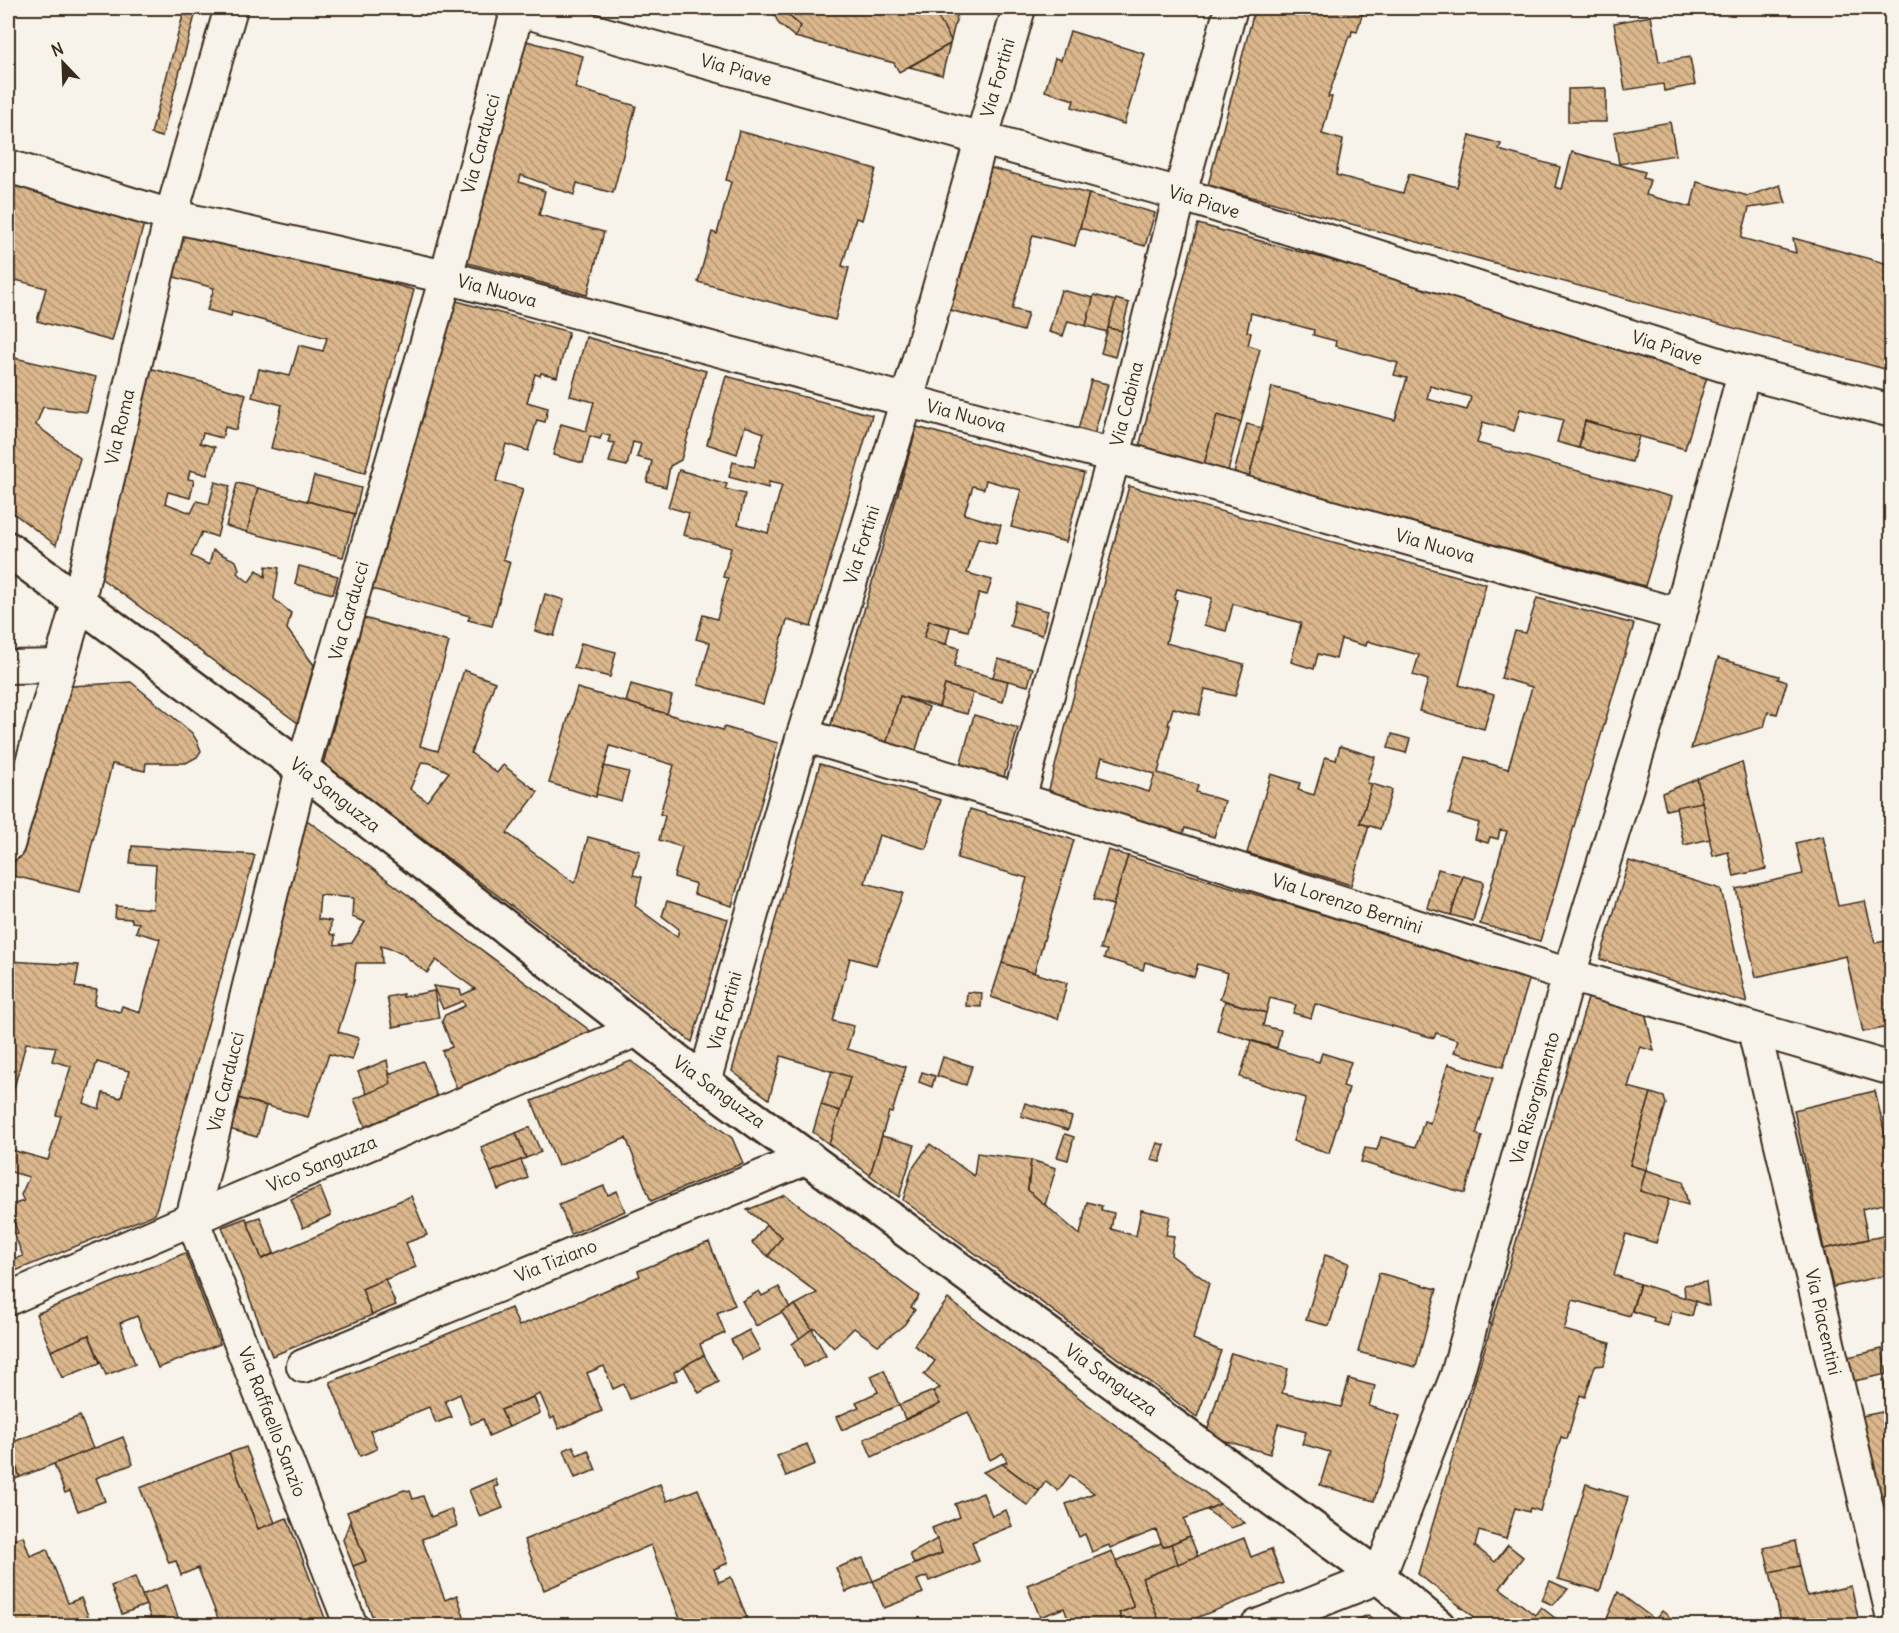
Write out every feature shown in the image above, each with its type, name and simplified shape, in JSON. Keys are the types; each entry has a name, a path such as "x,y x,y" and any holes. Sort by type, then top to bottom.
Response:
{"street":[{"name":"Via Roma","path":"8,845 78,603 171,216 231,8"},
{"name":"Via Piave","path":"516,8 1180,194 1744,372 1892,411"},
{"name":"Via Carducci","path":"192,1219 302,770 446,278 516,8"},
{"name":"Via Fortini","path":"704,1082 803,735 907,400 1019,8"},
{"name":"Via Cabina","path":"1019,799 1114,456 1180,194 1231,8"},
{"name":"Via Nuova","path":"8,166 171,216 446,278 907,400 1680,615"},
{"path":"1680,615 1744,372"},
{"name":"Via Sanguzza","path":"8,549 302,770 704,1082 1379,1577 1438,1626"},
{"name":"Via Risorgimento","path":"1379,1577 1457,1375 1569,975 1680,615"},
{"path":"8,667 60,666"},
{"name":"Via Lorenzo Bernini","path":"803,735 1019,799 1569,975 1892,1069"},
{"name":"Vico Sanguzza","path":"8,1299 637,1030"},
{"name":"Via Piacentini","path":"1754,1030 1892,1614"},
{"name":"Via Tiziano","path":"303,1366 809,1157"},
{"name":"Via Raffaello Sanzio","path":"192,1219 351,1626"},
{"path":"1257,1626 1379,1577"}],"building":[{"path":"185,8 197,8 162,137 151,134"},
{"path":"558,8 598,8 595,18"},
{"path":"771,8 784,8 789,16 801,26 795,37 779,24"},
{"path":"784,8 933,8 951,40 950,44 899,72 894,63 795,37 801,26 789,16"},
{"path":"933,8 959,8 951,40"},
{"path":"1255,8 1364,8 1357,32 1352,31 1349,36 1328,97 1332,97 1322,134 1343,140 1336,175 1403,193 1409,174 1457,187 1470,135 1501,144 1499,150 1560,167 1555,187 1562,189 1572,152 1645,172 1643,178 1650,180 1646,195 1691,207 1697,182 1748,196 1780,185 1786,203 1749,208 1741,238 1796,253 1793,238 1892,265 1892,371 1208,185"},
{"path":"1651,16 1659,62 1690,57 1695,85 1664,91 1663,84 1625,90 1614,23"},
{"path":"1070,31 1145,54 1124,124 1072,107 1074,100 1045,91 1055,58 1061,60"},
{"path":"523,40 583,56 575,88 636,106 613,193 577,183 574,195 521,175 519,182 545,191 539,215 604,232 587,295 464,262"},
{"path":"950,44 942,75 909,67"},
{"path":"1606,88 1606,122 1568,122 1568,89"},
{"path":"1670,122 1676,155 1619,164 1614,132"},
{"path":"739,131 876,169 862,220 856,218 842,266 849,268 835,320 698,282 712,232 717,234 731,182 726,180"},
{"path":"991,168 1089,194 1075,246 1033,235 1012,309 1028,313 1023,331 950,310"},
{"path":"8,178 146,216 112,341 37,321 46,288 8,278"},
{"path":"1089,194 1155,213 1145,246 1080,228"},
{"path":"1198,224 1711,364 1685,449 1585,421 1579,448 1557,442 1563,420 1520,409 1514,431 1483,422 1477,443 1672,497 1645,586 1249,477 1272,387 1395,420 1407,378 1394,375 1398,363 1335,346 1336,341 1313,335 1314,330 1251,313 1247,332 1251,333 1248,345 1260,349 1241,422 1217,415 1204,465 1139,447","holes":["1430,386 1471,397 1467,410 1427,399"]},
{"path":"180,226 414,290 365,473 271,448 282,405 252,397 259,369 290,376 299,345 323,351 327,338 232,312 231,316 207,310 214,288 167,275"},
{"path":"1892,230 1892,257 1884,233"},
{"path":"1061,290 1094,298 1086,326 1068,321 1063,336 1049,332"},
{"path":"1094,295 1116,301 1107,332 1086,326"},
{"path":"1116,299 1129,303 1122,331 1108,328"},
{"path":"453,300 569,332 557,377 541,373 540,376 535,374 527,402 548,408 545,422 537,420 528,451 506,444 496,481 523,489 503,559 510,562 492,626 468,620 470,616 372,589"},
{"path":"1108,328 1122,331 1115,357 1101,353"},
{"path":"586,337 706,371 681,460 670,466 666,487 647,482 652,461 637,457 641,444 633,442 627,466 609,462 615,443 608,442 610,436 602,434 600,439 590,436 583,463 553,455 561,424 586,431 594,402 570,396"},
{"path":"15,358 96,377 87,412 43,407 36,425 80,458 56,545 8,509 8,389"},
{"path":"142,366 246,394 236,430 225,427 222,438 203,433 200,443 215,447 207,475 190,470 188,479 194,480 190,498 168,492 165,503 191,513 197,501 209,504 215,482 230,486 217,537 202,532 191,556 209,565 213,550 236,561 239,569 237,573 249,582 257,570 265,577 266,566 279,568 274,599 291,613 287,629 314,665 298,723 87,568"},
{"path":"726,376 872,415 811,627 787,620 763,704 698,685 710,643 696,639 703,615 717,619 728,578 723,577 731,548 683,535 689,513 668,507 679,470 727,484 725,489 745,494 738,524 768,533 782,485 769,482 768,488 729,477 733,462 754,467 764,433 745,426 737,454 707,444"},
{"path":"1091,380 1108,384 1094,435 1078,430"},
{"path":"1217,415 1241,422 1228,471 1204,465"},
{"path":"1585,421 1639,436 1632,462 1579,448"},
{"path":"1247,424 1262,428 1249,477 1234,473"},
{"path":"917,427 1084,473 1066,542 1011,527 1021,490 986,480 984,489 973,486 964,514 1001,525 996,543 978,538 967,573 992,580 987,595 979,593 968,631 929,621 924,638 959,648 954,667 1008,681 1003,702 945,685 939,707 900,696 886,745 830,728"},
{"path":"314,476 361,488 355,514 307,501"},
{"path":"237,483 258,488 247,532 226,526"},
{"path":"1129,486 1486,584 1459,685 1494,695 1484,729 1419,711 1428,680 1413,675 1419,655 1367,641 1366,646 1341,639 1336,659 1318,654 1314,669 1291,662 1301,623 1233,604 1226,631 1204,625 1212,598 1177,589 1174,599 1177,600 1166,643 1244,664 1235,696 1205,689 1199,715 1173,708 1158,773 1198,785 1196,792 1225,801 1214,837 1185,828 1183,834 1048,793","holes":["1102,757 1155,774 1149,792 1097,776"]},
{"path":"258,488 355,514 343,557 247,532"},
{"path":"299,566 338,576 333,594 295,584"},
{"path":"545,594 564,600 554,636 535,631"},
{"path":"1537,598 1634,624 1540,941 1480,924 1507,831 1500,830 1498,839 1490,837 1488,843 1475,839 1479,823 1449,814 1466,757 1508,769 1532,687 1501,678 1515,631 1526,633"},
{"path":"1016,602 1048,611 1042,635 1010,626"},
{"path":"364,618 449,642 420,746 438,751 464,670 495,682 471,753 497,773 503,765 538,792 507,833 574,883 588,837 640,851 633,875 642,877 635,906 677,937 679,929 662,916 667,901 728,919 692,1042 323,764","holes":["422,762 430,763 449,772 427,801 410,789"]},
{"path":"929,621 950,627 946,644 924,638"},
{"path":"581,643 616,652 610,677 574,668"},
{"path":"1718,658 1779,676 1778,679 1787,682 1777,714 1768,712 1764,727 1691,749"},
{"path":"998,659 1033,668 1028,686 993,677"},
{"path":"131,682 192,733 201,751 197,757 186,763 146,763 145,771 112,764 80,892 10,875 57,687"},
{"path":"631,684 672,696 667,714 626,702"},
{"path":"945,685 973,693 967,714 939,707"},
{"path":"577,688 723,730 724,727 778,743 732,906 694,894 696,884 674,877 682,847 659,840 665,816 660,814 674,765 610,746 596,797 549,783"},
{"path":"900,696 929,707 915,753 886,745"},
{"path":"974,715 1018,728 1003,780 960,766"},
{"path":"1392,734 1410,739 1406,753 1388,748"},
{"path":"1340,746 1375,757 1367,783 1372,784 1360,823 1369,826 1351,885 1247,853 1271,774 1300,783 1298,790 1314,795 1325,757 1336,760"},
{"path":"1742,762 1766,869 1734,876 1728,852 1713,856 1697,779"},
{"path":"820,764 941,800 926,849 879,835 865,883 903,893 876,965 850,958 833,1021 854,1026 847,1049 906,1067 892,1113 889,1112 870,1175 829,1144 850,1077 781,1056 769,1099 732,1071"},
{"path":"604,766 629,772 621,801 596,794"},
{"path":"1697,779 1702,802 1666,810 1662,793"},
{"path":"1372,784 1392,790 1380,829 1360,823"},
{"path":"1702,802 1710,839 1684,845 1676,807"},
{"path":"970,809 1074,840 1034,973 1002,963 1027,878 957,858"},
{"path":"307,820 596,1035 458,1091 442,1051 452,1047 442,1021 445,1015 465,1006 463,1001 443,1009 433,986 460,990 462,995 475,989 436,960 427,973 400,952 381,946 382,963 356,963 354,981 338,1032 359,1038 352,1060 329,1054 308,1117 230,1096","holes":["320,895 353,898 352,917 365,922 352,943 335,945 335,935 330,934 331,921 318,919"]},
{"path":"1823,836 1838,906 1865,901 1875,943 1892,940 1892,1042 1888,1027 1863,1032 1846,956 1756,977 1736,889 1803,874 1796,843"},
{"path":"132,846 255,855 155,1214 8,1274 8,1261 23,1256 14,1234 18,1233 8,1206 24,1201 21,1195 29,1177 8,1171 8,1149 48,1160 61,1116 56,1115 71,1066 52,1061 56,1047 26,1043 8,1111 8,961 79,965 75,987 97,990 94,1005 120,1012 122,1006 140,1012 160,939 136,932 139,923 132,922 132,919 115,918 116,906 153,909 156,865 130,863","holes":["97,1062 129,1071 121,1098 103,1093 99,1109 84,1103"]},
{"path":"1108,850 1128,856 1113,905 1093,900"},
{"path":"1128,856 1530,977 1503,1067 1454,1052 1458,1040 1436,1033 1434,1038 1315,1004 1311,1018 1293,1013 1296,1005 1270,998 1266,1013 1220,999 1228,973 1198,964 1194,977 1145,962 1143,970 1104,958 1107,950 1100,949"},
{"path":"1629,861 1721,889 1747,1003 1600,959"},
{"path":"1438,869 1463,876 1451,915 1427,908"},
{"path":"1463,876 1484,882 1473,921 1451,915"},
{"path":"1002,963 1067,983 1058,1019 991,997"},
{"path":"434,991 439,1018 393,1027 387,997 403,994 403,997"},
{"path":"967,992 982,993 981,1007 966,1006"},
{"path":"1589,995 1645,1012 1654,1051 1640,1047 1628,1087 1651,1093 1630,1165 1646,1170 1640,1191 1669,1199 1656,1243 1626,1234 1614,1275 1640,1284 1630,1316 1573,1300 1564,1330 1610,1343 1604,1365 1595,1366 1585,1397 1580,1395 1567,1439 1561,1437 1540,1511 1530,1508 1529,1512 1515,1508 1506,1539 1479,1531 1475,1546 1495,1562 1508,1545 1523,1557 1500,1588 1535,1615 1541,1607 1565,1626 1468,1626 1473,1616 1418,1574"},
{"path":"1225,1001 1266,1013 1263,1026 1281,1030 1277,1048 1217,1030"},
{"path":"1251,1041 1319,1062 1322,1053 1351,1062 1343,1086 1349,1088 1329,1153 1293,1141 1306,1098 1240,1077"},
{"path":"943,1057 972,1066 966,1085 937,1076"},
{"path":"387,1060 391,1084 367,1094 358,1072"},
{"path":"423,1061 438,1099 366,1128 354,1099 391,1084 389,1074"},
{"path":"631,1061 732,1138 743,1163 651,1201 626,1138 558,1166 532,1101"},
{"path":"1448,1064 1493,1078 1476,1134 1482,1136 1465,1193 1361,1162 1365,1148 1377,1150 1381,1137 1416,1147 1424,1121 1430,1123"},
{"path":"832,1071 850,1077 840,1111 821,1105"},
{"path":"922,1072 935,1076 932,1087 919,1082"},
{"path":"1875,1091 1886,1138 1892,1137 1892,1202 1862,1209 1868,1239 1824,1249 1794,1110"},
{"path":"1651,1093 1664,1097 1666,1104 1646,1170 1630,1165"},
{"path":"230,1096 266,1106 257,1137 222,1127"},
{"path":"1025,1103 1072,1117 1068,1130 1021,1116"},
{"path":"821,1105 840,1111 829,1144 813,1132"},
{"path":"530,1127 541,1152 526,1158 516,1133"},
{"path":"516,1133 526,1158 491,1172 481,1147"},
{"path":"1065,1134 1074,1137 1068,1160 1057,1157"},
{"path":"882,1136 915,1145 899,1197 870,1175"},
{"path":"1157,1143 1165,1145 1160,1162 1151,1160"},
{"path":"930,1144 974,1176 977,1153 1031,1160 1028,1190 1080,1235 1087,1202 1102,1206 1101,1210 1114,1213 1111,1229 1136,1236 1141,1210 1170,1216 1166,1235 1174,1236 1171,1255 1209,1283 1193,1339 1221,1351 1197,1417 903,1200 912,1169"},
{"path":"521,1160 528,1178 498,1190 491,1172"},
{"path":"1031,1160 1056,1168 1045,1205 1028,1190"},
{"path":"1646,1170 1683,1181 1688,1205 1640,1191"},
{"path":"604,1186 608,1195 617,1191 625,1211 571,1234 559,1204"},
{"path":"320,1187 331,1215 303,1228 291,1199"},
{"path":"785,1195 919,1296 911,1307 915,1310 904,1325 878,1345 854,1328 834,1348 815,1328 812,1329 795,1305 817,1293 768,1256 782,1237 747,1210"},
{"path":"411,1196 427,1235 406,1243 416,1267 362,1289 372,1315 272,1356 222,1227 246,1218 262,1259"},
{"path":"260,1217 274,1253 262,1259 247,1221"},
{"path":"766,1225 782,1237 768,1256 752,1243"},
{"path":"1892,1234 1892,1274 1833,1287 1824,1249"},
{"path":"709,1242 735,1305 717,1313 725,1333 700,1344 704,1355 674,1372 677,1380 630,1399 624,1384 613,1389 604,1366 587,1373 602,1411 559,1429 554,1417 551,1419 540,1394 501,1410 509,1427 489,1436 483,1419 471,1424 460,1394 445,1401 452,1417 436,1423 429,1407 370,1431 377,1449 360,1456 330,1382 511,1308 519,1326 640,1276 638,1271"},
{"path":"185,1253 220,1344 158,1368 137,1316 120,1323 135,1364 106,1375 89,1335 51,1351 36,1314"},
{"path":"1325,1255 1349,1263 1329,1326 1306,1320"},
{"path":"1379,1273 1437,1289 1416,1367 1358,1352"},
{"path":"385,1279 396,1305 372,1315 362,1289"},
{"path":"1706,1282 1709,1306 1685,1298 1684,1285"},
{"path":"1640,1284 1696,1301 1692,1316 1672,1311 1668,1326 1653,1322 1654,1318 1632,1311"},
{"path":"779,1287 790,1308 756,1326 742,1301 759,1291 762,1296"},
{"path":"948,1299 1220,1504 1184,1519 1190,1536 1163,1547 1156,1530 1110,1548 1109,1545 1092,1552 1085,1534 1079,1537 1066,1504 1094,1493 1070,1475 1058,1491 1046,1481 1039,1491 1002,1464 1007,1462 1003,1453 990,1460 968,1412 872,1457 864,1439 940,1404 933,1391 940,1388 924,1375 935,1361 914,1345"},
{"path":"795,1305 812,1329 800,1339 781,1312"},
{"path":"812,1329 826,1356 804,1367 792,1344"},
{"path":"749,1330 760,1350 742,1359 731,1340"},
{"path":"89,1335 100,1363 62,1378 51,1351"},
{"path":"1882,1349 1887,1374 1854,1381 1848,1357"},
{"path":"1231,1353 1288,1369 1282,1393 1341,1407 1349,1379 1375,1386 1369,1406 1400,1416 1374,1501 1320,1485 1330,1452 1302,1444 1306,1432 1278,1424 1270,1454 1206,1435"},
{"path":"704,1355 719,1382 699,1393 684,1366"},
{"path":"884,1370 899,1405 842,1430 836,1417 859,1407 856,1402 878,1392 871,1376"},
{"path":"1892,1378 1892,1410 1890,1410 1883,1380"},
{"path":"933,1391 940,1404 905,1419 899,1405"},
{"path":"534,1397 540,1413 509,1427 501,1410"},
{"path":"1892,1410 1892,1503 1882,1505 1862,1416"},
{"path":"80,1416 93,1449 20,1477 8,1444"},
{"path":"123,1437 133,1464 96,1478 105,1501 78,1511 70,1491 65,1493 54,1464"},
{"path":"807,1444 815,1464 786,1476 777,1456"},
{"path":"573,1446 577,1455 588,1450 596,1470 575,1478 564,1450"},
{"path":"246,1447 275,1523 258,1529 229,1453"},
{"path":"8,1448 20,1477 8,1482"},
{"path":"229,1453 258,1529 287,1518 328,1626 218,1626 215,1619 218,1618 198,1568 181,1575 176,1561 169,1563 140,1488"},
{"path":"1002,1464 1039,1491 1028,1506 983,1472"},
{"path":"495,1479 498,1486 494,1487 503,1508 480,1517 469,1490"},
{"path":"660,1484 667,1501 698,1489 728,1563 714,1569 719,1582 731,1577 750,1626 683,1626 651,1545 544,1590 524,1540"},
{"path":"1586,1484 1628,1497 1600,1591 1558,1579"},
{"path":"404,1490 410,1491 413,1499 423,1496 431,1517 451,1509 457,1526 422,1539 445,1600 457,1595 467,1626 376,1626 353,1566 366,1561 347,1512"},
{"path":"983,1493 992,1516 1006,1510 1012,1526 972,1542 979,1561 929,1581 927,1576 917,1580 923,1593 884,1608 873,1581 942,1553 932,1528 960,1517 955,1504"},
{"path":"1220,1504 1245,1523 1231,1528 1207,1510"},
{"path":"350,1521 366,1561 353,1566 343,1540"},
{"path":"23,1536 30,1556 47,1549 68,1603 81,1598 92,1626 8,1626 8,1542"},
{"path":"1190,1536 1198,1556 1178,1564 1171,1544"},
{"path":"1244,1538 1251,1557 1271,1549 1284,1583 1176,1626 1161,1626 1142,1578"},
{"path":"937,1539 942,1553 914,1564 910,1554"},
{"path":"1795,1541 1800,1566 1770,1572 1764,1548"},
{"path":"1161,1543 1163,1547 1171,1544 1178,1564 1142,1578 1161,1626 1124,1626 1119,1613 1134,1607 1116,1561"},
{"path":"1112,1551 1134,1607 1119,1613 1124,1626 1071,1626 1064,1608 1040,1617 1027,1585"},
{"path":"863,1558 873,1581 846,1592 836,1568"},
{"path":"1800,1566 1807,1596 1851,1586 1860,1626 1782,1626 1770,1572"},
{"path":"135,1577 146,1605 122,1614 111,1586"},
{"path":"1550,1581 1568,1589 1553,1605 1542,1600"},
{"path":"167,1585 181,1626 154,1626 142,1595"},
{"path":"1618,1592 1655,1620 1662,1611 1681,1626 1604,1626"},
{"path":"1368,1615 1381,1626 1342,1626"}]}
